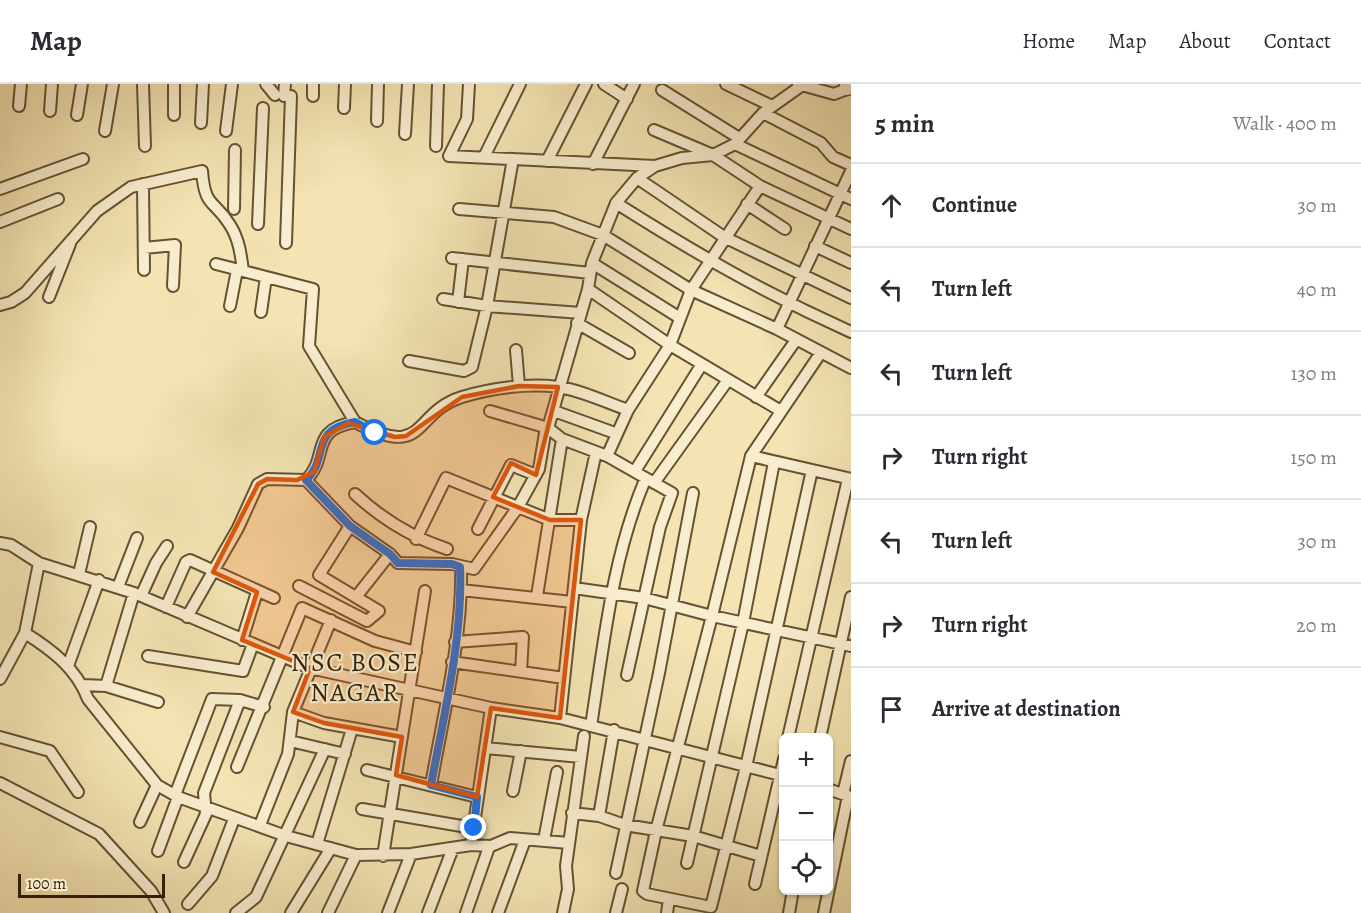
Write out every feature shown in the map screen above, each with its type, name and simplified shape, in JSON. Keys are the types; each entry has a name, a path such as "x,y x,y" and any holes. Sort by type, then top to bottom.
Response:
{"street":[{"path":"19,106 21,84"},
{"path":"50,111 52,84"},
{"path":"77,115 82,84"},
{"path":"105,131 113,84"},
{"path":"144,84 145,146"},
{"path":"174,84 174,115"},
{"path":"201,123 203,84"},
{"path":"226,131 232,84"},
{"path":"266,84 283,96"},
{"path":"285,84 283,96 286,243"},
{"path":"313,84 313,96"},
{"path":"344,108 345,84"},
{"path":"376,121 378,84"},
{"path":"405,134 408,84"},
{"path":"436,146 438,84"},
{"path":"469,84 467,119 449,156 655,166"},
{"path":"484,157 520,84"},
{"path":"547,161 586,84"},
{"path":"604,84 627,99"},
{"path":"593,164 634,84"},
{"path":"726,84 821,143 833,157 851,165"},
{"path":"187,616 213,572 258,484 267,478 306,480 350,526 390,554 398,563 452,564 474,569 518,507 536,475 547,428 554,411 558,387 588,289 591,268 616,203 637,178 655,166 682,158 713,155 737,141 767,110 799,85 834,94 848,87"},
{"path":"662,90 737,141 851,199"},
{"path":"258,224 263,108"},
{"path":"654,130 713,155 760,186 851,229"},
{"path":"234,208 235,150"},
{"path":"0,189 83,159"},
{"path":"409,361 469,371 487,306 513,159"},
{"path":"0,305 11,302 25,292 97,211 131,187 202,171 203,189 209,203 230,223 240,246 240,270 230,306"},
{"path":"777,329 851,171"},
{"path":"637,178 724,237 803,277 851,298"},
{"path":"143,184 144,270"},
{"path":"560,718 581,520 602,454 670,345 691,290 708,261 760,186"},
{"path":"0,222 58,199"},
{"path":"616,203 708,261 790,305 851,332"},
{"path":"747,204 785,229"},
{"path":"459,210 505,211 554,217 603,235 691,290 777,329 820,354 851,368"},
{"path":"49,297 72,238"},
{"path":"144,248 175,246 173,286"},
{"path":"815,246 851,263"},
{"path":"452,258 591,268 680,318"},
{"path":"458,302 464,259"},
{"path":"216,264 313,289 309,346 355,422 375,433 395,437 406,436 418,432 447,404 462,397 519,386 558,387 628,410"},
{"path":"261,312 267,277"},
{"path":"588,289 670,345 781,411"},
{"path":"444,299 579,318 629,353"},
{"path":"756,397 796,340"},
{"path":"516,350 519,386"},
{"path":"812,470 778,629 711,907 669,899 644,891 656,831 751,456 820,354"},
{"path":"635,471 702,364"},
{"path":"591,726 612,592 628,520 650,482 728,380"},
{"path":"490,411 547,428 562,439 602,454 672,493 660,527 627,675"},
{"path":"554,411 615,433"},
{"path":"306,480 317,467 324,437 355,422"},
{"path":"537,596 562,439"},
{"path":"751,456 849,479 789,733"},
{"path":"687,863 714,756 774,462"},
{"path":"478,529 511,465 536,475"},
{"path":"416,539 446,478 550,520 581,520"},
{"path":"616,873 693,493"},
{"path":"355,494 380,517 416,539 447,549"},
{"path":"299,586 367,621 379,611 319,575 350,526"},
{"path":"79,574 90,527"},
{"path":"118,587 137,538"},
{"path":"0,543 12,545 39,563 138,594 310,668 446,699 560,718 614,730 779,775"},
{"path":"106,686 138,594 167,546"},
{"path":"356,597 390,554"},
{"path":"166,607 186,562 192,561 274,598"},
{"path":"0,679 3,667 25,633 39,563"},
{"path":"431,785 455,642 461,590 460,567"},
{"path":"68,666 99,580"},
{"path":"574,588 644,598 712,616 846,645"},
{"path":"461,590 537,596 572,602"},
{"path":"383,856 426,591"},
{"path":"242,639 257,592"},
{"path":"821,733 846,645 850,601"},
{"path":"237,767 264,707 281,656 302,608 375,641 416,652"},
{"path":"260,825 284,767 293,712 331,620"},
{"path":"25,633 49,648 68,666 83,685 88,699 157,785 177,796 204,804 234,819 356,855 411,854 471,845 489,847 510,838 568,843"},
{"path":"455,642 523,637 521,671"},
{"path":"148,656 243,671 253,644"},
{"path":"452,662 564,678"},
{"path":"83,685 106,686 158,702"},
{"path":"158,851 211,700 240,700 264,707"},
{"path":"184,862 206,814 204,793 240,700"},
{"path":"471,845 491,708"},
{"path":"293,712 324,723 402,737"},
{"path":"317,844 352,729"},
{"path":"599,816 614,730"},
{"path":"563,913 568,889 566,866 568,843 584,736"},
{"path":"0,737 50,751 78,792"},
{"path":"290,741 345,754"},
{"path":"485,748 581,757"},
{"path":"236,913 256,897 326,749"},
{"path":"513,791 521,751"},
{"path":"824,913 848,796 851,761"},
{"path":"367,770 396,775 477,797"},
{"path":"544,840 557,772"},
{"path":"0,783 99,834 151,891 164,913"},
{"path":"140,822 157,785"},
{"path":"755,884 760,856 779,787"},
{"path":"833,791 848,796"},
{"path":"362,809 474,828"},
{"path":"572,813 599,816 626,825 693,836 760,856"},
{"path":"188,904 212,876 234,819"},
{"path":"498,913 525,840"},
{"path":"466,913 489,847"},
{"path":"291,913 331,848"},
{"path":"428,913 453,848"},
{"path":"388,913 411,854"},
{"path":"328,913 356,855"},
{"path":"616,913 622,889"},
{"path":"789,913 792,895"},
{"path":"667,913 669,899"}],"highlighted area":[{"path":"519,386 558,387 536,475 511,463 493,497 550,520 581,520 560,718 491,708 477,797 396,775 402,737 324,723 293,712 310,668 242,640 257,592 213,572 258,484 267,479 297,480 314,472 324,437 348,423 395,437 406,436 462,397"}],"district":[{"name":"NSC BOSE NAGAR","path":"355,677"}],"route":[{"path":"375,433 355,422 348,423 329,433 321,442 317,467 306,480 350,526 390,554 398,563 452,564 460,567 461,590 455,642 431,785 477,797 474,828"}]}
